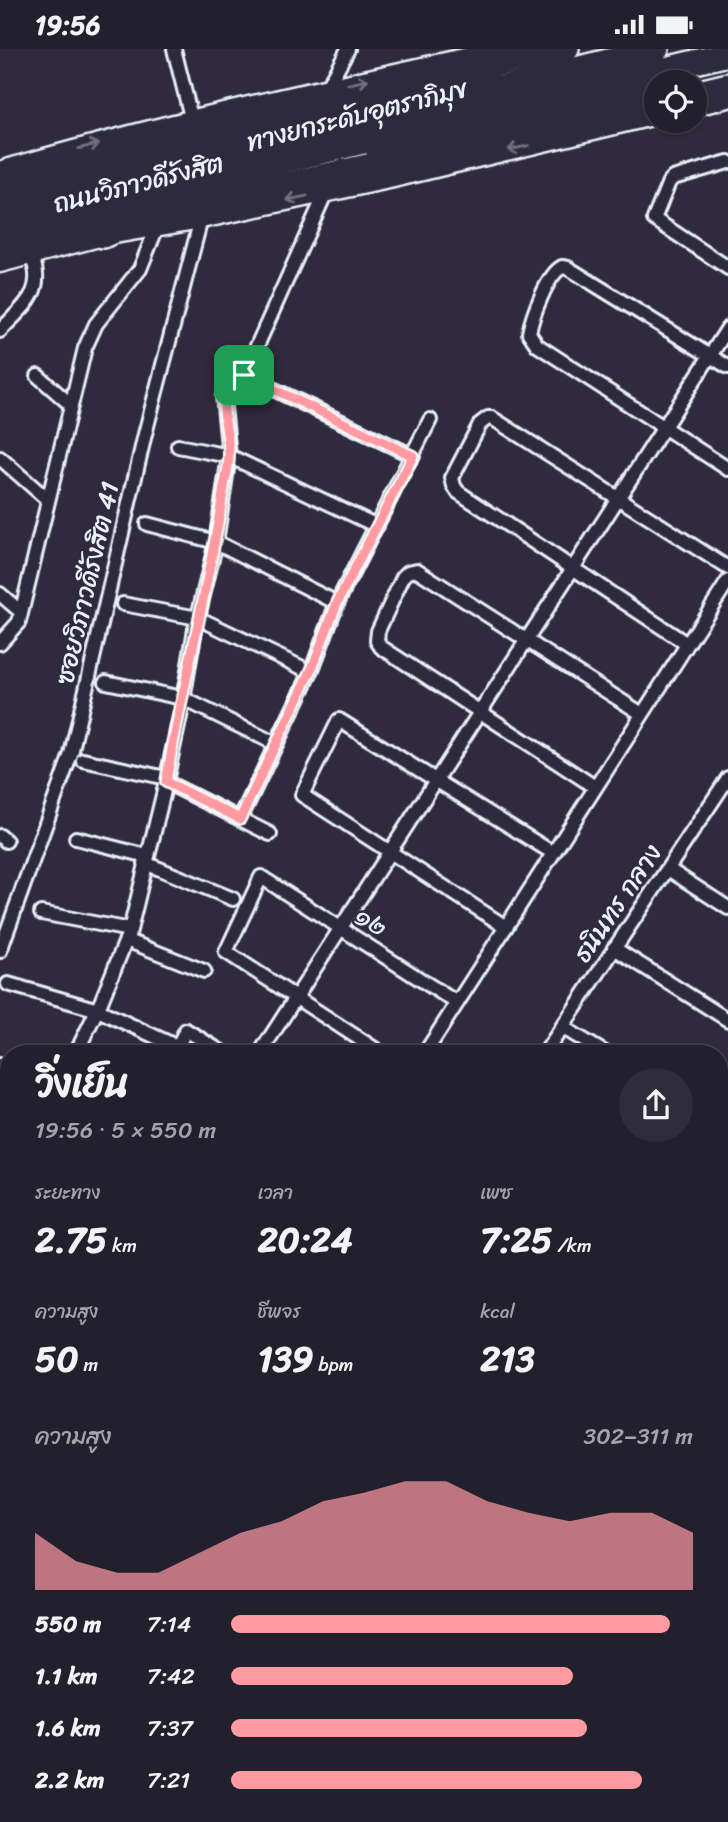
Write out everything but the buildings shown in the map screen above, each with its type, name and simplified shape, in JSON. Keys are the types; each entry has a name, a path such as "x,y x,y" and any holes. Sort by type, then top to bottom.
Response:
{"highway":[{"path":"0,193 65,167 567,49"},
{"name":"ถนนวิภาวดีรังสิต","path":"0,193 617,49"},
{"name":"ทางยกระดับอุตราภิมุข","path":"0,210 657,49"},
{"name":"ทางยกระดับอุตราภิมุข","path":"0,230 728,54"},
{"name":"ถนนวิภาวดีรังสิต","path":"704,70 728,64"},
{"name":"ถนนวิภาวดีรังสิต","path":"0,245 644,85"},
{"path":"707,90 728,85"},
{"path":"103,236 150,214 331,183 644,105"},
{"path":"0,171 65,167"}],"main road":[{"name":"ถนนวิภาวดีรังสิต","path":"0,171 192,121 505,49"},
{"path":"707,103 728,98"},
{"name":"ถนนวิภาวดีรังสิต","path":"0,263 103,236 201,219 331,183 389,179 644,118"}],"street":[{"path":"174,49 192,121"},
{"path":"326,89 348,49"},
{"path":"725,165 669,181 654,219 728,268"},
{"path":"80,1045 98,1010 128,935 166,780 198,618 216,543 229,456 223,396 230,383 244,375 331,183"},
{"name":"ซอยวิภาวดีรังสิต 41","path":"0,951 71,754 145,433 201,219"},
{"path":"0,643 19,622 85,348 96,324 140,269 158,227"},
{"path":"0,331 27,302 38,284 37,269 31,255"},
{"path":"728,367 568,268 562,267 552,274 529,333 537,345 728,469"},
{"path":"265,1045 728,328"},
{"path":"244,375 413,456"},
{"path":"38,376 71,405"},
{"path":"687,644 464,498 454,486 452,478 480,424 492,418 728,568"},
{"path":"240,819 311,671 337,603 430,420"},
{"path":"178,446 229,456 377,526"},
{"path":"0,458 48,500"},
{"path":"147,524 216,543 337,603"},
{"path":"595,787 387,652 377,641 378,632 403,577 417,569 642,714"},
{"path":"430,1045 728,580"},
{"path":"0,594 21,612"},
{"path":"123,604 198,618 311,671"},
{"path":"106,682 182,698 276,744"},
{"path":"506,927 302,795 339,720 553,853"},
{"path":"83,760 166,780 270,834"},
{"name":"ธนินทร กลาง","path":"550,1045 726,786"},
{"path":"76,838 146,860 233,899"},
{"path":"668,869 728,908"},
{"name":"๑๒","path":"295,999 226,952 261,877 457,1003"},
{"path":"41,913 128,935 204,971"},
{"path":"614,948 728,1020"},
{"path":"8,984 98,1010 166,1045"},
{"path":"295,999 368,1045"},
{"path":"562,1027 592,1045"},
{"path":"174,1045 186,1030 210,1045"}],"route":[{"path":"244,375 413,456 337,603 311,671 240,819 166,782 195,629 216,543 229,456 223,396 230,383 244,375"}]}
